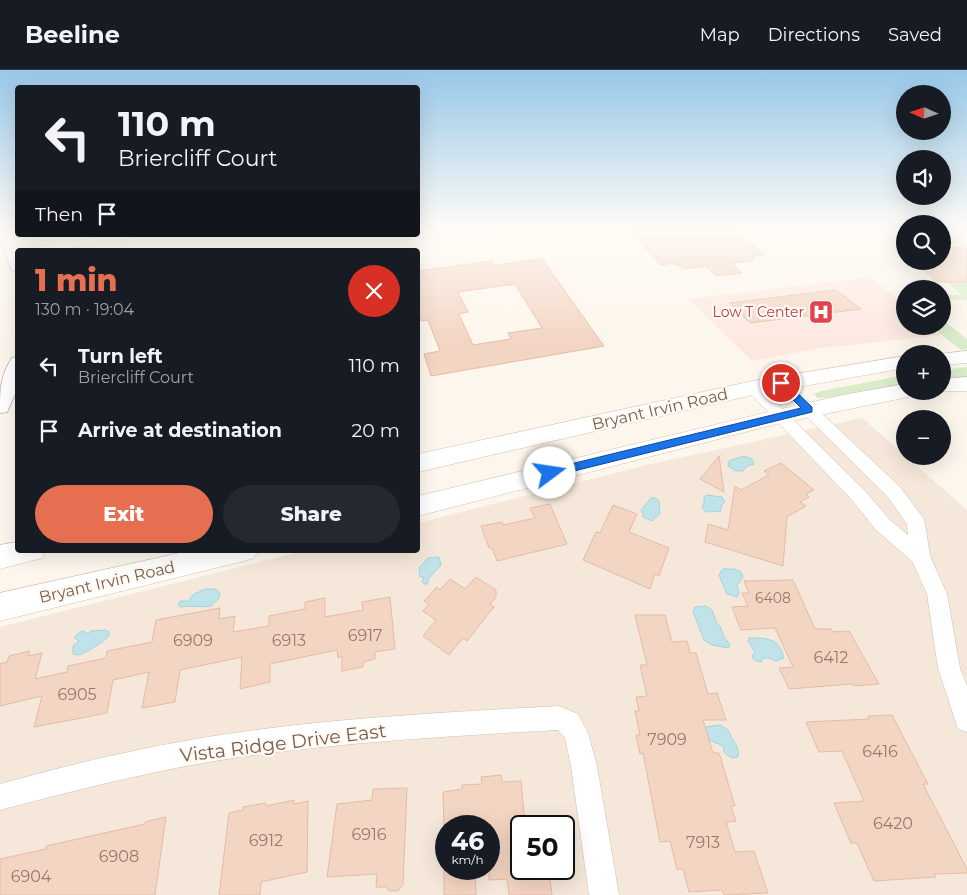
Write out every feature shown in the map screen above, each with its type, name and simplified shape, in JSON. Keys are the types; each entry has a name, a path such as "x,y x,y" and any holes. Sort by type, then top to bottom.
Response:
{"main road":[{"path":"951,358 967,357"},
{"name":"Bryant Irvin Road","path":"420,464 753,388 896,364"},
{"path":"951,385 967,384"},
{"path":"420,506 780,416 896,393"},
{"path":"0,557 18,553"},
{"name":"Bryant Irvin Road","path":"0,607 231,553"}],"street":[{"path":"0,406 15,369"},
{"path":"781,383 894,492 916,523 920,556 937,594 949,668 967,720"},
{"path":"753,388 849,486 883,525 920,556"},
{"path":"849,486 878,478"},
{"name":"Vista Ridge Drive East","path":"0,798 58,781 186,754 274,740 398,728 559,718 569,723 576,733 584,766 604,895"}],"shaded area":[{"path":"871,277 896,298 896,335 942,335 821,348 752,361 689,299"},
{"path":"862,418 896,448 896,465 916,465 967,510 967,895 0,895 0,627 296,553 420,553 420,522 647,465"}],"green space":[{"path":"951,282 967,282 967,300 951,299 951,295 961,295 951,286"},
{"path":"951,326 967,339 967,349 961,350 942,335 951,335"},
{"path":"967,367 967,378 951,380 951,369"},
{"path":"896,377 896,387 835,397 817,398 814,394"}],"water":[{"path":"744,456 752,459 754,464 747,466 743,471 736,471 728,466 729,461"},
{"path":"707,495 722,497 725,502 721,506 721,511 706,512 702,508 704,497"},
{"path":"651,498 656,498 659,501 660,513 652,521 643,517 641,510"},
{"path":"439,557 441,565 429,578 427,584 424,584 422,582 424,577 420,577 419,568 428,558"},
{"path":"723,569 734,569 741,572 743,578 737,585 739,593 737,597 727,594 719,575"},
{"path":"206,589 215,589 220,593 219,598 211,606 180,607 178,605 180,601 188,601 194,594"},
{"path":"706,606 712,610 717,624 730,645 728,648 712,645 704,640 693,611 695,607"},
{"path":"106,630 109,632 109,636 95,647 79,655 73,654 73,646 79,641 74,638 80,632 84,631 86,634 92,631"},
{"path":"749,638 772,640 779,646 784,658 776,661 763,658 761,662 754,660 752,656 755,652 748,641"},
{"path":"720,725 729,731 737,746 738,757 731,758 724,752 723,746 705,738 703,732 706,727"}],"building":[{"path":"451,266 547,266 604,346 431,376 424,354 440,351 428,320 421,321 420,318 420,271","holes":["515,284 542,328 508,333 511,339 473,345 459,314 468,312 458,292"]},
{"path":"681,266 702,266 683,269"},
{"path":"706,266 735,266 742,273 716,276"},
{"path":"951,266 967,266 967,282 934,280 923,270 951,270"},
{"path":"836,290 861,309 750,323 730,303"},
{"path":"719,456 724,492 700,479"},
{"path":"781,463 814,490 806,494 809,497 800,502 806,506 787,517 783,566 705,542 708,524 728,530 735,486 741,490 769,475 764,471"},
{"path":"550,504 567,544 497,561 492,548 489,548 481,526 502,522 503,525 535,518 530,508"},
{"path":"613,505 637,514 629,532 669,548 659,576 655,574 650,589 583,560 596,532 600,533"},
{"path":"476,577 496,590 496,597 490,604 494,607 467,641 463,638 449,655 423,636 436,620 423,611 429,604 424,601 437,587 440,590 450,579 465,589"},
{"path":"793,580 815,629 831,629 833,632 849,631 879,684 789,689 779,668 793,667 775,628 741,630 732,607 748,606 742,593 749,593 744,581"},
{"path":"390,597 395,649 375,652 375,659 363,662 363,667 342,671 342,656 338,658 337,650 270,664 270,682 240,689 242,657 180,670 175,702 142,708 149,672 113,680 107,713 34,727 42,696 0,706 0,664 7,662 9,656 30,651 28,656 42,653 35,679 67,672 68,666 106,658 107,651 152,642 156,620 220,608 219,619 235,616 233,632 269,626 269,616 305,609 305,602 325,598 325,617 363,610 362,602"},
{"path":"635,615 665,615 672,642 687,641 690,653 696,653 708,694 717,693 726,720 703,720 713,753 719,753 735,806 731,806 736,821 726,822 735,852 754,851 768,893 724,895 722,890 689,892 683,869 677,869 670,841 660,842 643,753 640,754 636,735 640,735 635,711 639,711 636,697 647,696 640,665 647,665"},
{"path":"892,715 928,784 923,784 967,869 967,873 934,874 936,877 874,881 857,843 851,843 834,803 864,801 842,751 819,752 806,722 869,719 868,716"},
{"path":"501,775 502,782 521,781 524,815 510,815 510,880 550,880 552,895 509,895 507,879 500,879 500,815 444,815 443,792 462,789 462,785 482,784 481,777"},
{"path":"407,788 403,885 398,891 389,891 386,887 376,887 377,874 327,877 337,804 372,800 373,789"},
{"path":"294,800 294,804 308,801 307,872 261,882 260,895 219,895 229,813 243,810 243,807 266,803 266,806"},
{"path":"166,817 155,895 0,895 0,859 46,849 46,846 145,824 145,822"},
{"path":"444,880 475,880 476,895 444,895"}],"place":[{"name":"Low T Center","path":"821,312"}],"route":[{"path":"550,473 809,410 781,383"}]}
